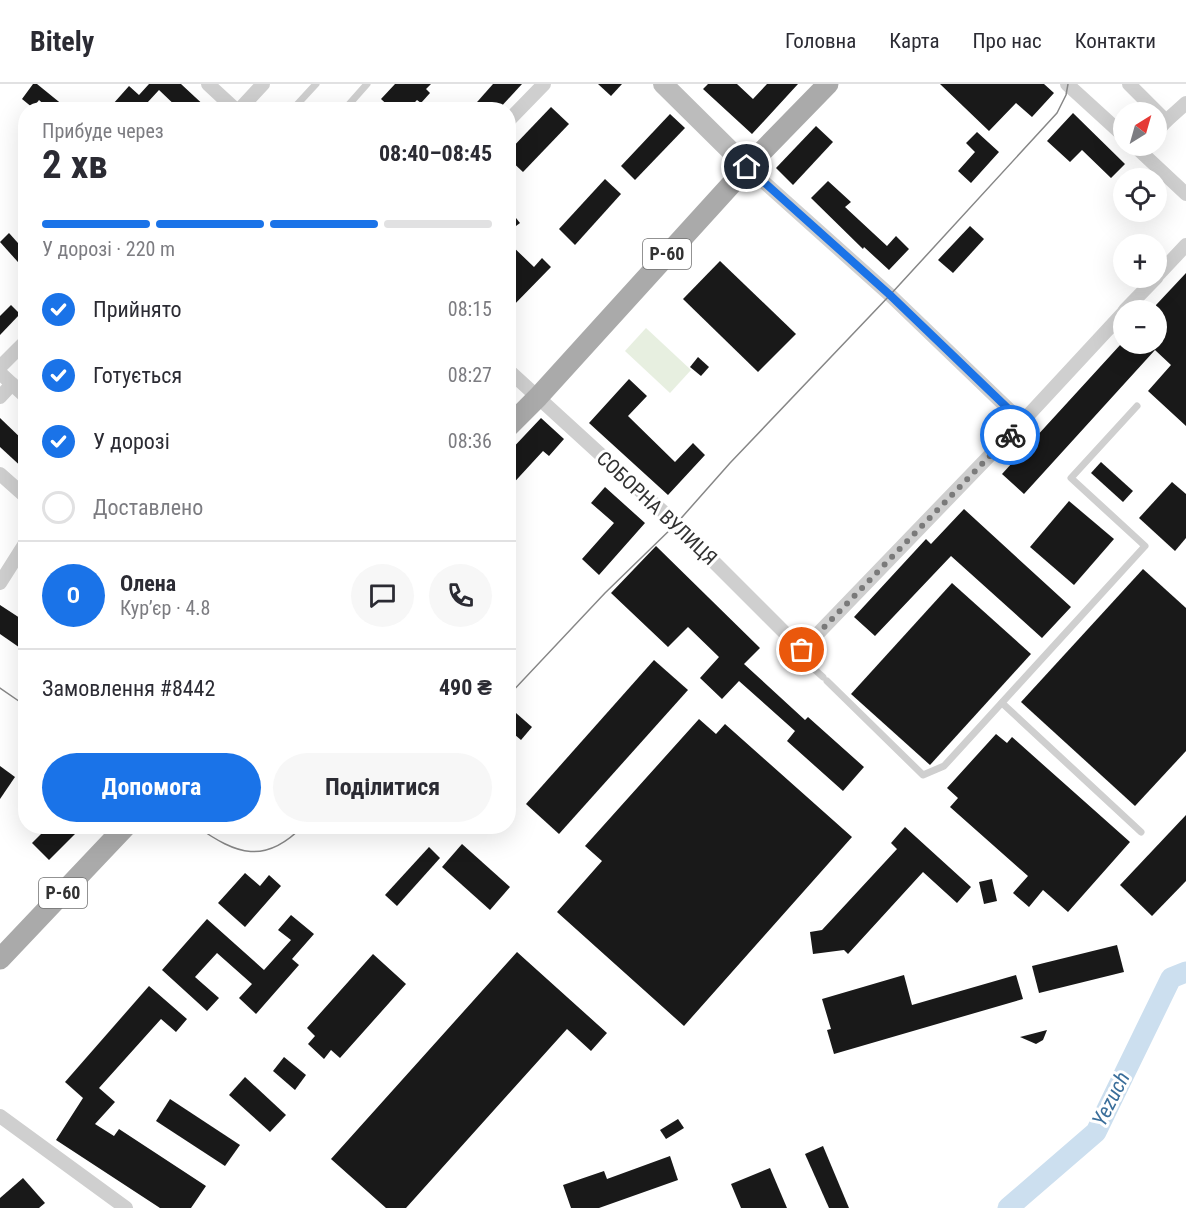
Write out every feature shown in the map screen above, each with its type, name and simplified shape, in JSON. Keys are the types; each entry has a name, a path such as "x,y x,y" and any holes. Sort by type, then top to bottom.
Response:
{"main road":[{"path":"663,84 747,167"},
{"name":"Р-60","path":"516,419 747,167 828,84"},
{"name":"Р-60","path":"0,959 118,834"}],"street":[{"path":"208,84 229,102"},
{"path":"246,102 263,84"},
{"path":"516,113 544,84"},
{"path":"1066,84 1113,126"},
{"path":"1129,84 1147,102"},
{"path":"1167,120 1186,103"},
{"path":"1149,156 1186,194"},
{"path":"747,167 890,295 1022,422"},
{"path":"1167,265 1186,245"},
{"path":"1134,300 1146,288"},
{"path":"802,650 1022,422 1113,323"},
{"path":"0,368 18,349"},
{"path":"0,373 18,390"},
{"name":"СОБОРНА ВУЛИЦЯ","path":"516,377 676,524 802,650"},
{"path":"0,397 12,384"},
{"path":"0,474 18,490"},
{"path":"0,583 18,555"},
{"path":"0,1116 126,1208"}],"lane":[{"path":"299,102 316,84"},
{"path":"351,102 367,84"},
{"path":"802,650 814,669 923,775 944,766 1145,546 1071,478 1137,406"},
{"path":"1002,703 1141,832"}],"green space":[{"path":"646,328 691,370 670,393 625,351"}],"building":[{"path":"33,84 37,84 59,102 39,100 26,102 22,99"},
{"path":"149,84 181,84 200,102 172,102 159,90 148,102 115,102 129,86 139,95"},
{"path":"395,84 431,84 426,89 430,93 422,102 417,100 415,102 384,102 381,99"},
{"path":"493,84 522,84 505,102 477,102"},
{"path":"598,84 622,84 611,96"},
{"path":"708,84 737,84 753,99 767,84 798,84 752,134 703,89"},
{"path":"940,84 1044,84 1054,93 1032,117 1016,103 989,131"},
{"path":"551,107 569,124 523,172 516,165 516,144"},
{"path":"1073,113 1113,152 1113,156 1117,156 1125,164 1121,168 1113,168 1111,178 1082,150 1070,162 1047,141"},
{"path":"670,114 685,128 635,180 621,166"},
{"path":"816,126 833,142 793,185 776,168"},
{"path":"977,132 999,152 971,183 958,171 975,152 966,143"},
{"path":"605,179 621,194 575,245 559,229"},
{"path":"828,181 851,202 845,207 887,246 896,236 909,249 889,270 864,247 863,249 811,198"},
{"path":"970,226 984,239 953,273 938,260"},
{"path":"9,233 18,243 18,262 0,242"},
{"path":"516,250 534,267 542,258 551,267 516,303"},
{"path":"720,261 796,334 758,372 683,299"},
{"path":"1186,273 1186,426 1148,391 1171,365 1159,354 1167,354 1167,300 1161,300"},
{"path":"11,305 18,312 18,316 0,335 0,316"},
{"path":"1113,353 1151,354 1024,494 1002,474"},
{"path":"698,357 709,367 701,376 690,367"},
{"path":"629,379 647,396 628,416 675,462 693,443 705,455 668,495 589,423"},
{"path":"0,418 18,435 18,464 0,447"},
{"path":"541,418 564,439 549,456 543,451 516,480 516,445"},
{"path":"1101,462 1133,491 1123,502 1091,473"},
{"path":"1172,482 1186,494 1186,538 1175,551 1139,518"},
{"path":"605,487 645,523 599,575 582,559 614,523 591,503"},
{"path":"1069,501 1114,539 1074,585 1030,547"},
{"path":"964,509 1071,607 1042,638 951,556 875,636 854,617 926,539 931,544"},
{"path":"656,546 760,648 744,664 805,720 808,717 864,767 843,791 787,741 795,731 739,681 722,699 700,678 719,657 688,627 668,647 611,593"},
{"path":"1143,569 1186,608 1186,751 1135,806 1021,702"},
{"path":"952,583 1031,654 930,765 851,694"},
{"path":"0,605 18,617 18,646 0,634"},
{"path":"654,660 688,690 559,834 526,804"},
{"path":"516,713 532,727 521,740 516,736"},
{"path":"699,719 716,734 725,724 852,837 684,1026 557,912 602,861 585,846"},
{"path":"996,734 1007,743 1012,737 1130,842 1068,912 1043,890 1029,907 1013,893 1028,876 950,807 958,798 947,788"},
{"path":"0,766 15,777 0,799"},
{"path":"1186,815 1186,881 1152,916 1120,885"},
{"path":"905,827 971,887 957,903 923,872 848,954 844,950 813,954 810,932 822,930 897,849 891,843"},
{"path":"41,834 75,834 49,860 32,843"},
{"path":"462,844 510,887 490,910 442,867"},
{"path":"429,847 440,858 397,906 385,895"},
{"path":"245,873 260,886 269,875 281,886 245,927 218,903"},
{"path":"992,879 997,901 984,904 979,882"},
{"path":"291,915 314,934 292,959 299,965 256,1014 239,998 252,984 217,953 195,977 219,998 207,1011 162,970 207,919 264,970 291,940 278,930"},
{"path":"1117,945 1124,972 1039,993 1032,966"},
{"path":"517,952 607,1033 591,1051 567,1029 406,1208 386,1208 331,1159"},
{"path":"373,954 406,984 340,1058 331,1050 324,1059 308,1044 315,1036 307,1028"},
{"path":"904,975 912,1005 1016,975 1023,999 834,1054 827,1030 831,1029 822,999"},
{"path":"149,986 187,1019 176,1032 161,1019 99,1088 115,1102 95,1124 114,1136 119,1129 206,1186 191,1208 160,1208 56,1140 83,1098 65,1082"},
{"path":"1047,1030 1043,1040 1036,1044 1020,1037"},
{"path":"284,1057 306,1075 295,1090 273,1071"},
{"path":"245,1077 286,1115 270,1132 229,1095"},
{"path":"170,1099 240,1145 225,1166 156,1121"},
{"path":"678,1119 684,1128 666,1139 660,1130"},
{"path":"823,1146 849,1208 829,1208 805,1154"},
{"path":"670,1156 678,1180 599,1208 571,1208 563,1185 604,1171 607,1179"},
{"path":"770,1168 787,1208 741,1208 731,1184"},
{"path":"23,1178 45,1203 39,1208 0,1208 0,1198"}],"waterway":[{"name":"Yezuch","path":"1008,1208 1096,1132 1171,978 1186,972"}],"tram line":[{"path":"516,688 605,593 676,524 730,463 890,295 1057,113 1066,95 1068,84"},
{"path":"0,688 18,700"},
{"path":"208,834 225,844 251,852 276,847 294,834"}],"way so far":[{"path":"802,650 1010,435"}],"route":[{"path":"747,167 890,295 1022,422 1010,435"}]}
